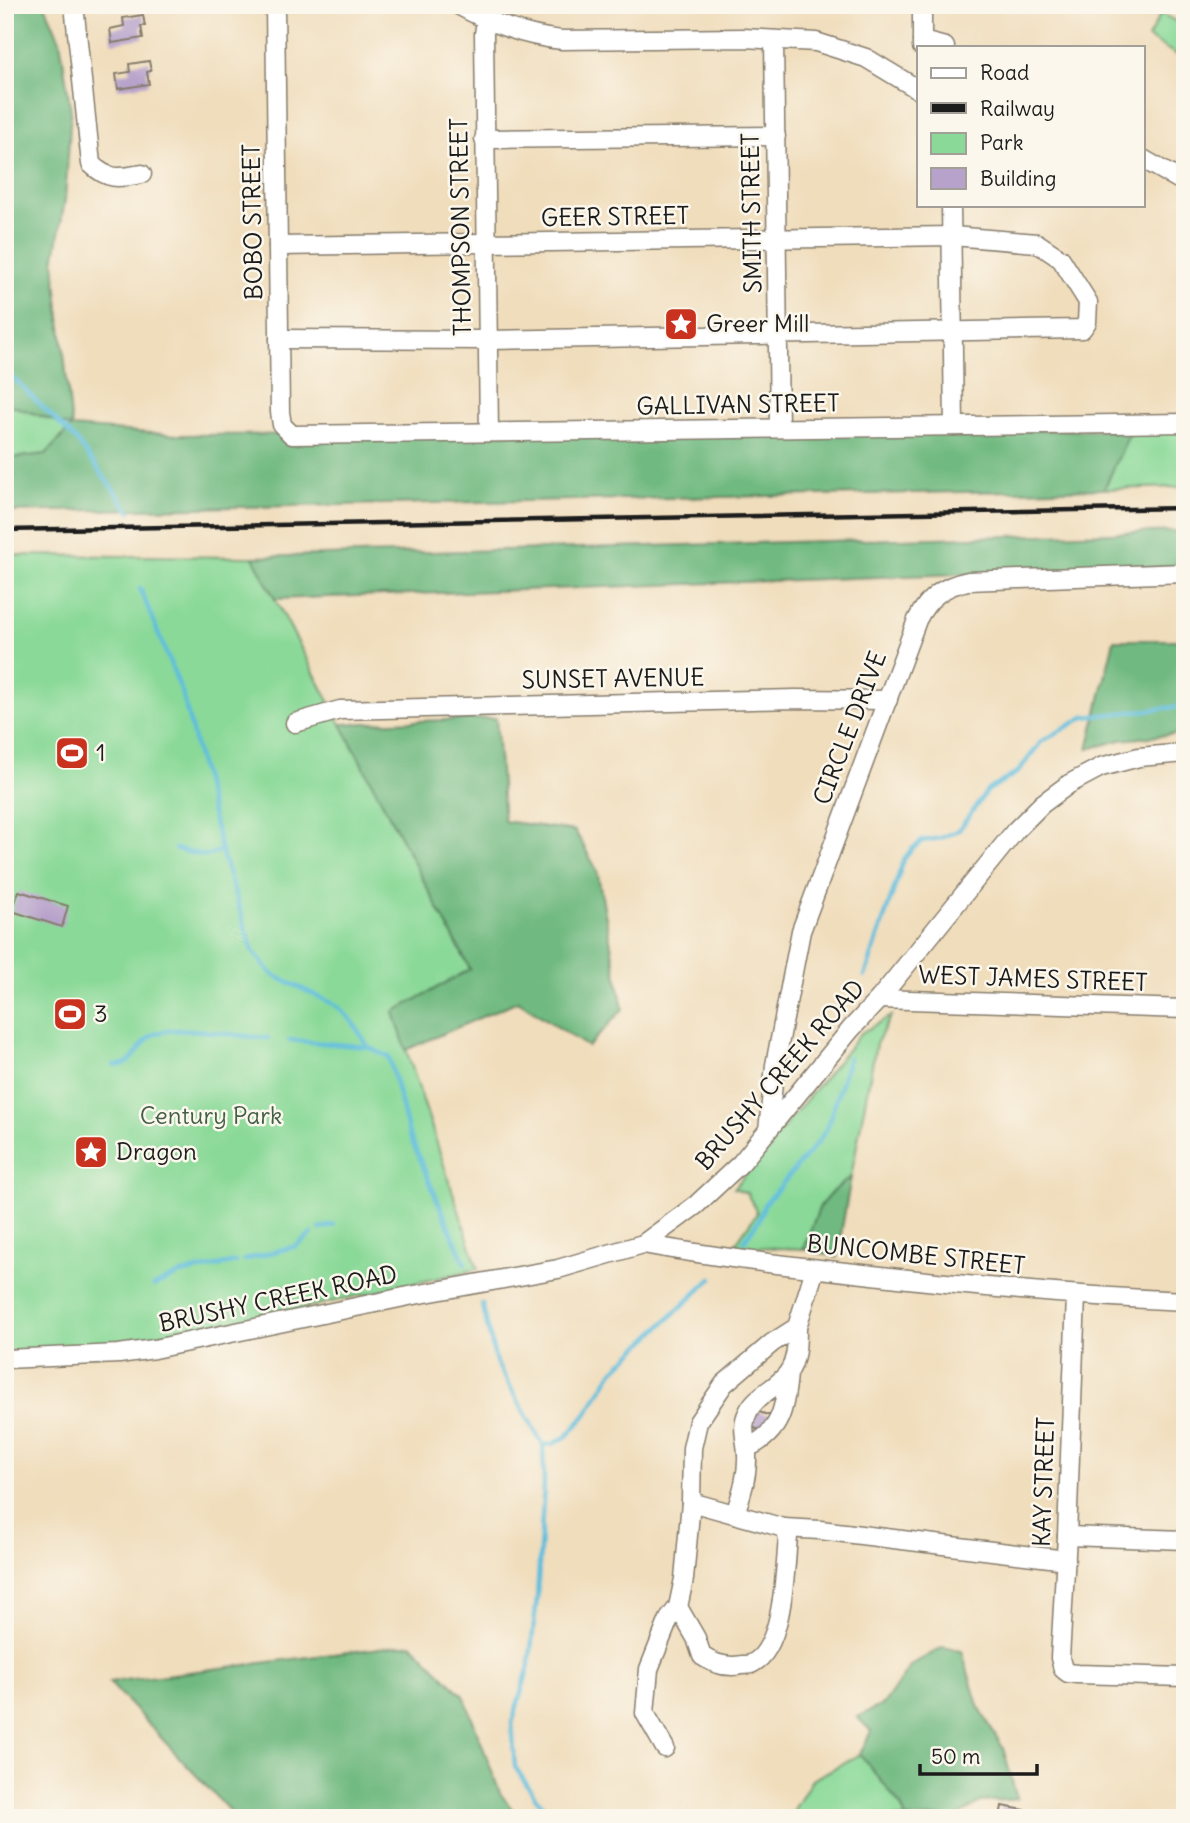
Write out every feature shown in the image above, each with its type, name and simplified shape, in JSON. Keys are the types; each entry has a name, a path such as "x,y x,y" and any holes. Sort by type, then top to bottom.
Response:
{"street":[{"path":"74,5 92,164 103,175 119,178 142,174"},
{"name":"BOBO STREET","path":"275,5 280,412 282,425 292,435"},
{"path":"457,5 486,21 526,34 562,40 743,38 816,42 848,51 917,84"},
{"path":"922,5 922,44"},
{"name":"THOMPSON STREET","path":"486,21 484,139 489,432"},
{"name":"SMITH STREET","path":"775,40 779,429"},
{"path":"484,139 776,136"},
{"path":"1144,160 1185,183"},
{"path":"951,206 954,426"},
{"name":"GEER STREET","path":"278,246 952,236 1037,243 1061,259 1088,302 1087,322 1082,329 953,331"},
{"path":"279,339 487,340 953,331"},
{"name":"GALLIVAN STREET","path":"292,435 1185,423"},
{"name":"CIRCLE DRIVE","path":"768,1130 775,1065 801,931 920,614 927,602 945,588 968,581 1185,573"},
{"name":"SUNSET AVENUE","path":"295,723 340,710 794,699 888,700"},
{"name":"BRUSHY CREEK ROAD","path":"5,1359 119,1354 162,1348 409,1296 558,1269 643,1244 711,1192 741,1163 1015,831 1042,804 1069,784 1101,767 1139,757 1185,753"},
{"name":"WEST JAMES STREET","path":"879,999 1185,1009"},
{"name":"BUNCOMBE STREET","path":"643,1244 704,1255 816,1269 1076,1296 1185,1301"},
{"path":"747,1448 771,1434 786,1395 788,1374 797,1348 797,1327 816,1269"},
{"name":"KAY STREET","path":"1076,1296 1060,1658 1062,1669 1077,1674 1185,1678"},
{"path":"666,1748 645,1713 649,1669 669,1619 678,1607 684,1579 691,1502 692,1448 698,1422 724,1384 772,1343 797,1327"},
{"path":"735,1514 745,1480 747,1448 743,1432 747,1413 758,1398 788,1374"},
{"path":"691,1502 783,1528 820,1530 1066,1560"},
{"path":"678,1607 696,1638 702,1657 714,1664 733,1667 753,1663 767,1648 781,1614 788,1537 783,1528"},
{"path":"1067,1536 1185,1540"}],"green space":[{"path":"5,5 45,5 60,40 71,111 65,200 54,262 72,427 178,435 1131,430 1104,489 5,512 5,459 46,454 71,427 5,403"},
{"path":"1161,13 1185,27 1185,46 1179,56 1148,38"},
{"path":"5,403 71,427 46,454 5,459"},
{"path":"1131,430 1185,430 1185,487 1104,489"},
{"path":"1185,531 1185,566 275,599 253,557"},
{"name":"Century Park","path":"5,555 253,557 470,969 394,1012 478,1269 90,1356 5,1352"},
{"path":"1114,640 1185,640 1185,733 1121,740 1088,749"},
{"path":"496,718 504,821 575,831 597,870 623,1009 588,1047 518,1001 406,1050 394,1012 470,969 341,724"},
{"path":"891,1016 876,1044 851,1177 820,1206 803,1249 734,1246 757,1213 747,1193 734,1188 861,1033"},
{"path":"851,1177 837,1257 803,1249 820,1206"},
{"path":"412,1644 464,1696 500,1793 519,1818 236,1818 109,1682"},
{"path":"943,1647 962,1651 978,1706 1003,1748 1017,1799 981,1802 954,1818 906,1818 901,1806 860,1754 871,1731 857,1717 884,1704 911,1665"},
{"path":"860,1754 901,1806 906,1818 789,1818 812,1780"}],"building":[{"path":"143,15 143,38 112,43 110,29 124,26 123,18"},
{"path":"149,61 149,84 118,89 116,74 130,72 129,64"},
{"path":"19,891 68,906 62,927 12,911"},
{"path":"756,1411 771,1416 766,1432 751,1427"},
{"path":"1002,1806 1042,1813 1042,1818 1000,1817"}],"waterway":[{"path":"5,370 75,439 130,511"},
{"path":"140,588 183,695 221,850 253,952 273,975 336,1005 353,1022 368,1047 389,1057 409,1134 465,1264"},
{"path":"865,976 904,859 912,849 922,841 941,838 959,830 987,791 1018,772 1041,742 1084,717 1185,706"},
{"path":"175,849 206,856 221,850"},
{"path":"114,1065 127,1062 149,1037 166,1031 194,1030 268,1038"},
{"path":"289,1040 368,1047"},
{"path":"744,1241 759,1220 764,1205 827,1128 849,1058"},
{"path":"320,1229 334,1225"},
{"path":"244,1260 296,1246 312,1234"},
{"path":"154,1286 180,1274 236,1262"},
{"path":"543,1445 553,1444 567,1436 585,1416 613,1371 712,1278"},
{"path":"482,1304 496,1362 543,1445 544,1484 537,1598 529,1666 512,1723 515,1767 536,1798 555,1818"}],"railway":[{"path":"5,530 1185,508"}],"place":[{"name":"Greer Mill","path":"681,324"},
{"name":"1","path":"72,753"},
{"name":"3","path":"70,1014"},
{"name":"Dragon","path":"91,1152"}]}
